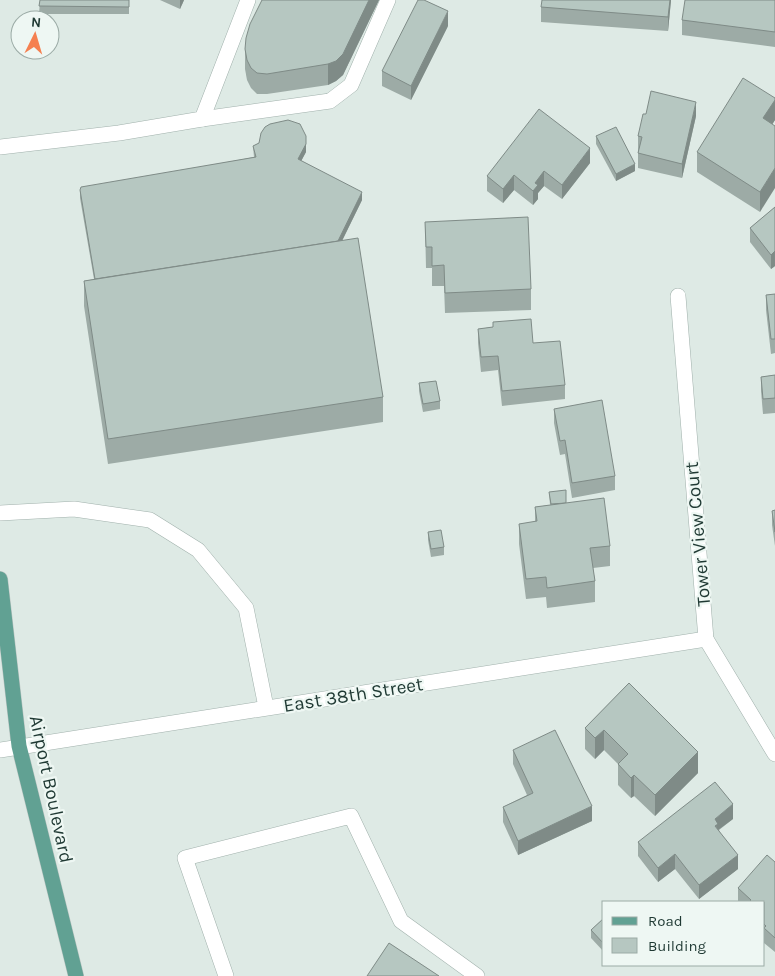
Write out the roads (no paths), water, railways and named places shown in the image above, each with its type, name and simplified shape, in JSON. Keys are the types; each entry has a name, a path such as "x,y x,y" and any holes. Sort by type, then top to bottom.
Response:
{"main road":[{"name":"Airport Boulevard","path":"0,579 19,746 76,976"}],"street":[{"path":"202,119 248,0"},
{"path":"0,147 330,101 352,85 388,0"},
{"name":"Tower View Court","path":"678,296 706,639 775,754"},
{"path":"0,513 74,509 150,520 198,550 246,608 266,707"},
{"name":"East 38th Street","path":"0,750 706,639"},
{"path":"226,976 185,858 351,816 401,920 477,976"}]}
